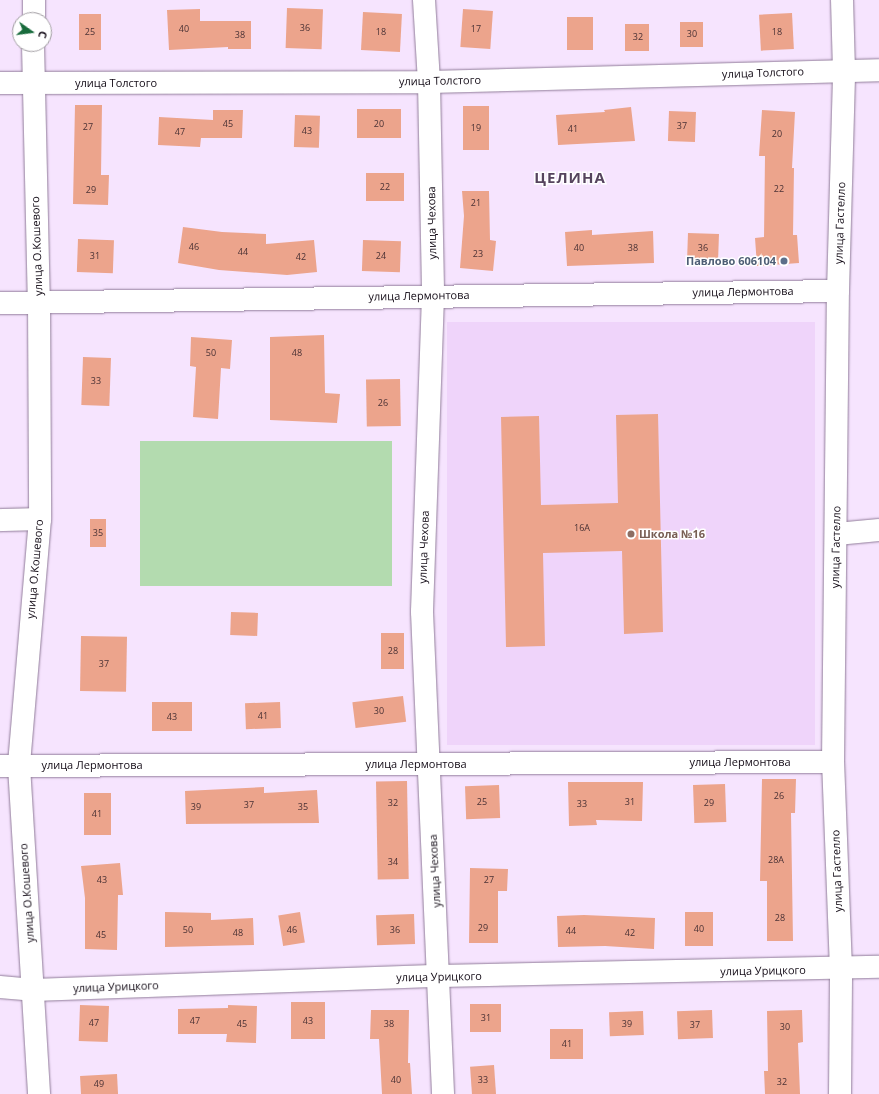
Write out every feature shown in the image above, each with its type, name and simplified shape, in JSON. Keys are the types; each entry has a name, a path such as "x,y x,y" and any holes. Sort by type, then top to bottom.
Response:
{"street":[{"path":"34,0 34,12"},
{"name":"улица Чехова","path":"424,0 429,82 433,296 422,612 440,976 444,1094"},
{"name":"улица Гастелло","path":"840,1094 841,969 833,762 837,534 838,291 844,71 842,0"},
{"name":"улица О.Кошевого","path":"33,52 39,301 40,519 10,766 33,990 39,1094"},
{"name":"улица Толстого","path":"0,84 429,82 879,70"},
{"name":"улица Лермонтова","path":"0,303 39,301 838,291"},
{"path":"0,520 40,519"},
{"path":"837,534 879,530"},
{"name":"улица Лермонтова","path":"10,766 833,762"},
{"name":"улица Урицкого","path":"0,987 33,990 440,976 841,969 879,967"}],"shaded area":[{"name":"Школа №16","path":"447,322 815,322 815,745 447,745"}],"green space":[{"path":"140,441 392,441 392,586 140,586"}],"building":[{"path":"287,8 323,9 322,49 286,48"},
{"path":"200,9 200,21 251,21 251,49 228,49 228,47 169,50 167,10"},
{"path":"463,9 493,11 490,49 460,47"},
{"path":"363,12 402,14 400,52 361,50"},
{"path":"792,13 794,49 761,51 759,15"},
{"path":"79,14 101,14 101,50 79,50"},
{"path":"567,17 593,17 593,50 567,50"},
{"path":"680,22 703,22 703,47 680,47"},
{"path":"625,24 649,24 649,51 625,51"},
{"path":"75,105 102,105 101,175 109,175 108,205 73,204"},
{"path":"463,106 489,106 489,150 463,150"},
{"path":"631,107 635,141 558,145 556,115 605,112 604,110"},
{"path":"357,109 401,109 401,138 357,138"},
{"path":"213,110 243,110 242,138 201,138 200,147 158,145 159,117 213,120"},
{"path":"762,110 795,112 792,168 794,168 793,235 797,235 799,263 757,266 755,238 764,237 765,156 759,156"},
{"path":"669,111 696,112 695,142 668,141"},
{"path":"295,115 320,116 319,148 294,147"},
{"path":"366,173 404,173 404,201 366,201"},
{"path":"462,191 489,191 490,240 496,241 493,271 460,268 464,216"},
{"path":"183,227 222,232 266,234 266,244 314,240 317,272 287,275 219,270 178,263"},
{"path":"592,230 592,235 653,231 654,263 567,266 565,232"},
{"path":"688,233 719,234 718,264 687,263"},
{"path":"78,239 114,240 113,273 77,272"},
{"path":"363,240 401,241 400,272 362,271"},
{"path":"324,335 325,393 340,394 337,423 270,420 270,337"},
{"path":"191,337 232,340 230,369 221,368 218,419 193,417 196,367 190,366"},
{"path":"83,357 111,358 109,406 81,405"},
{"path":"400,379 401,426 367,427 366,380"},
{"path":"658,414 663,632 624,634 622,551 543,553 545,646 506,647 501,417 539,416 541,505 618,503 616,415"},
{"path":"90,519 106,519 106,547 90,547"},
{"path":"231,612 258,613 257,636 230,635"},
{"path":"381,633 404,633 404,669 381,669"},
{"path":"81,636 127,637 126,692 80,691"},
{"path":"403,696 406,722 356,728 352,702"},
{"path":"152,702 192,702 192,731 152,731"},
{"path":"280,702 281,728 246,729 245,703"},
{"path":"762,779 796,779 795,813 791,813 793,941 767,941 767,881 760,881"},
{"path":"407,781 409,879 378,880 376,782"},
{"path":"568,782 643,782 642,821 596,820 597,825 569,826"},
{"path":"725,784 726,822 694,823 693,785"},
{"path":"499,785 500,818 466,819 465,786"},
{"path":"264,787 264,793 317,790 319,823 186,824 185,791"},
{"path":"84,793 111,793 111,835 84,835"},
{"path":"120,863 123,895 118,895 117,950 85,949 85,898 81,866"},
{"path":"470,868 508,869 507,891 498,891 498,943 469,943"},
{"path":"165,912 211,913 211,920 253,918 254,945 165,947"},
{"path":"300,912 305,943 283,946 278,915"},
{"path":"685,912 713,912 713,946 685,946"},
{"path":"414,914 415,944 377,945 376,915"},
{"path":"584,915 655,918 654,949 605,946 558,947 557,916"},
{"path":"291,1002 325,1002 325,1039 291,1039"},
{"path":"470,1004 501,1004 501,1032 470,1032"},
{"path":"80,1005 109,1006 108,1042 79,1041"},
{"path":"228,1005 257,1006 256,1043 226,1042 227,1034 178,1034 178,1009 228,1008"},
{"path":"371,1010 409,1010 408,1063 410,1063 412,1094 382,1094 379,1039 370,1039"},
{"path":"712,1010 713,1038 678,1039 677,1011"},
{"path":"802,1010 803,1042 798,1043 800,1094 765,1094 764,1071 768,1071 767,1011"},
{"path":"643,1011 644,1035 610,1036 609,1012"},
{"path":"550,1029 583,1029 583,1059 550,1059"},
{"path":"494,1065 496,1094 472,1094 470,1067"},
{"path":"117,1074 118,1094 81,1094 80,1076"}],"place":[{"name":"Павлово 606104","path":"784,261"},
{"name":"Школа №16","path":"631,534"}],"district":[{"name":"ЦЕЛИНА","path":"570,178"}]}
